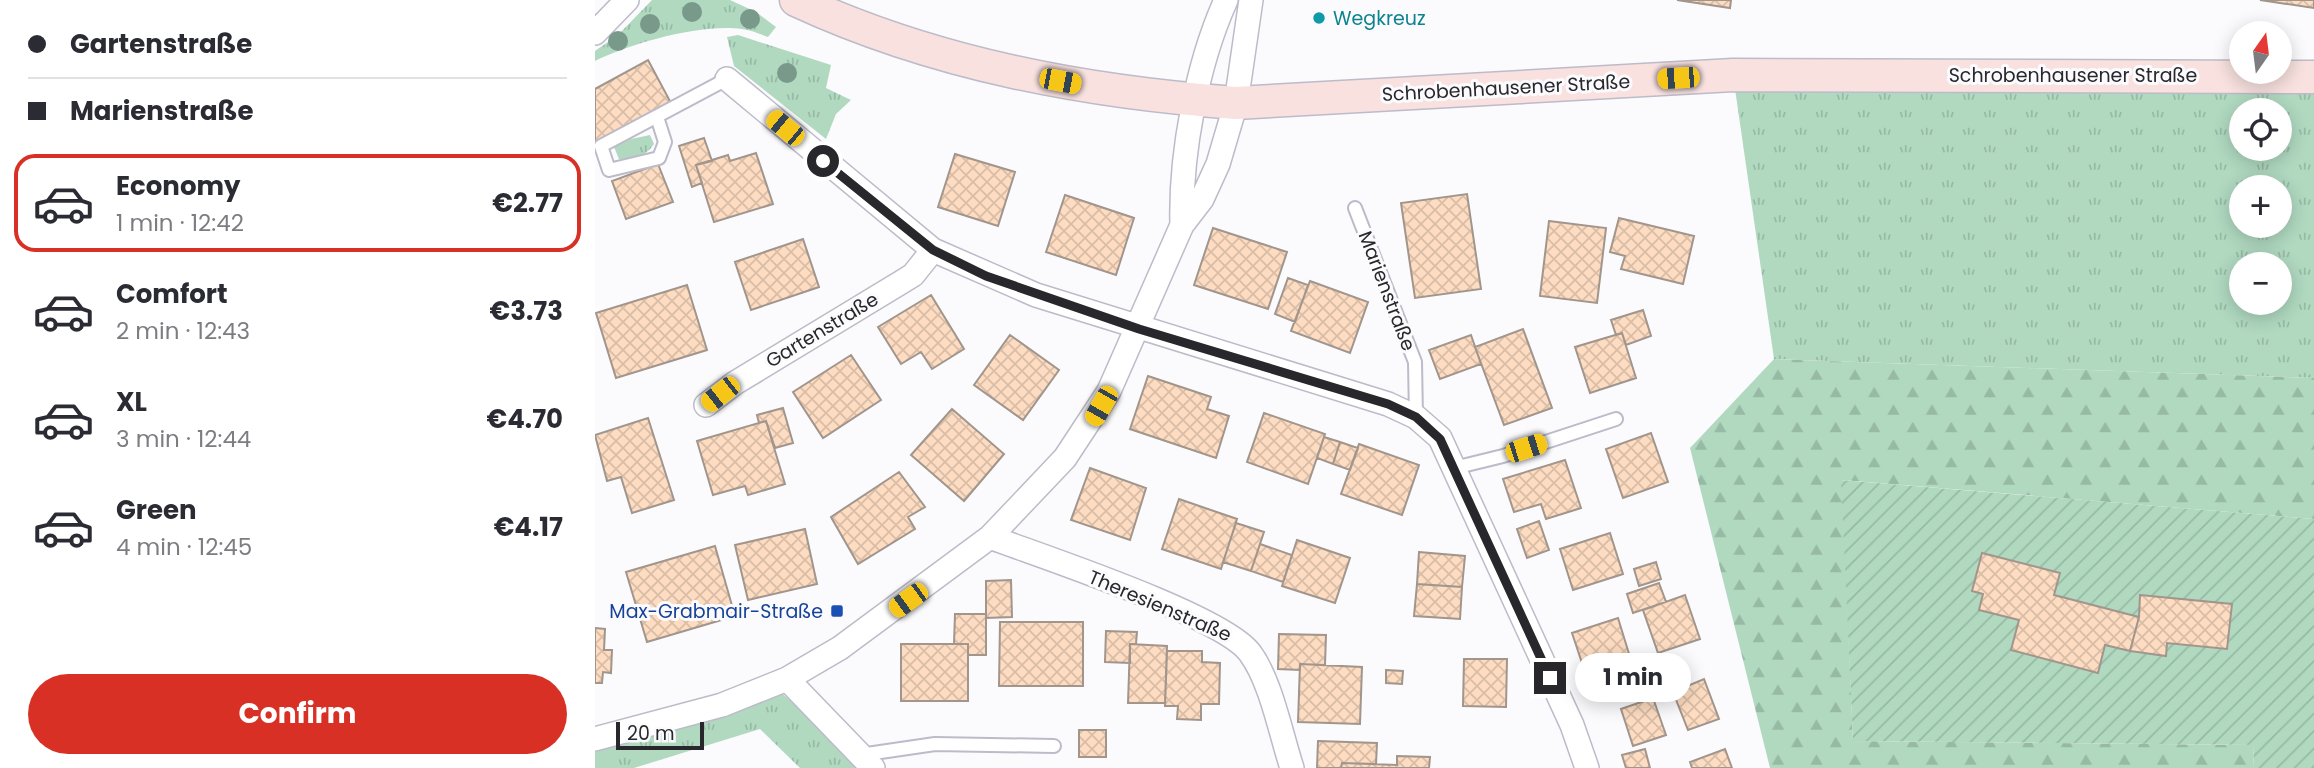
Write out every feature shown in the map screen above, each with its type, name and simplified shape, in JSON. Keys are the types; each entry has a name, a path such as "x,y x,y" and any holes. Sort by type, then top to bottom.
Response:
{"main road":[{"name":"Schrobenhausener Straße","path":"796,0 856,27 996,67 1086,86 1236,103 1733,75 2314,77"}],"street":[{"path":"595,33 627,0"},
{"path":"1182,225 1181,194 1195,100 1216,23 1226,0"},
{"path":"595,739 722,705 787,679 854,638 990,537 1065,458 1092,420 1139,329 1182,225 1202,199 1217,164 1236,103 1251,0"},
{"path":"727,79 933,250 1036,295 1388,404 1416,417 1440,439 1572,724 1587,768"},
{"name":"Gartenstraße","path":"706,405 735,383 913,275 933,250"},
{"name":"Theresienstraße","path":"990,537 1186,613 1240,641 1252,655 1261,676 1292,768"},
{"path":"787,679 867,762"}],"lane":[{"path":"657,117 665,142 659,158 609,170 601,146 727,79"},
{"name":"Marienstraße","path":"1355,208 1415,362 1416,417"},
{"path":"1454,468 1503,456 1616,419"},
{"path":"867,762 935,744 1055,746"}],"green space":[{"path":"652,0 730,0 756,12 776,27 768,37 755,32 726,28 688,32 647,41 595,61 595,51 618,35"},
{"path":"738,35 831,65 826,88 851,100 836,114 826,139 734,66 727,37"},
{"path":"1733,75 2229,77 2229,84 2293,84 2293,77 2314,77 2314,378 1774,359"},
{"path":"650,135 654,144 647,152 635,158 619,159 614,147 631,139"},
{"path":"1774,359 2314,378 2314,519 1842,480 1853,741 2253,745 2254,768 1770,768 1690,448"},
{"path":"1841,480 2314,519 2314,768 2254,768 2253,745 1853,741"},
{"path":"778,690 848,751 862,768 800,768 760,729 634,768 595,768 595,752"}],"building":[{"path":"1677,0 1731,0 1730,8"},
{"path":"2260,0 2314,0 2314,8"},
{"path":"648,60 671,103 595,144 595,89"},
{"path":"704,138 712,161 696,165 702,183 692,187 679,146"},
{"path":"756,153 773,204 714,222 696,165 728,155 730,161"},
{"path":"955,154 1015,172 998,226 938,207"},
{"path":"658,164 673,202 626,219 612,181"},
{"path":"1467,194 1481,289 1415,298 1401,203"},
{"path":"1065,195 1134,218 1116,275 1046,252"},
{"path":"1619,218 1694,236 1683,284 1621,269 1625,256 1610,252"},
{"path":"1549,221 1606,228 1597,303 1540,296"},
{"path":"1213,228 1287,252 1268,309 1194,285"},
{"path":"803,239 819,287 751,310 735,262"},
{"path":"1288,278 1308,285 1295,322 1275,314"},
{"path":"1310,281 1368,302 1350,353 1291,331"},
{"path":"687,285 707,350 616,378 596,313"},
{"path":"931,295 964,349 932,369 921,352 901,364 878,327"},
{"path":"1643,310 1651,336 1626,345 1622,333 1616,335 1611,320"},
{"path":"1523,329 1552,408 1504,425 1475,347"},
{"path":"1622,333 1636,378 1590,393 1575,347"},
{"path":"1010,335 1059,370 1023,420 974,385"},
{"path":"1471,335 1481,364 1440,379 1429,350"},
{"path":"851,355 881,400 823,438 793,392"},
{"path":"1148,376 1211,397 1207,409 1229,416 1216,458 1130,429"},
{"path":"783,408 793,443 775,448 766,421 759,423 757,415"},
{"path":"952,409 1004,454 964,501 911,455"},
{"path":"1264,413 1325,434 1308,484 1247,462"},
{"path":"648,418 674,500 632,513 621,477 607,481 595,435"},
{"path":"766,421 785,484 748,495 745,486 713,495 697,441"},
{"path":"1651,433 1668,482 1623,498 1606,449"},
{"path":"1324,437 1340,442 1333,464 1317,458"},
{"path":"1340,442 1358,448 1350,470 1333,464"},
{"path":"1359,444 1419,465 1402,515 1341,494"},
{"path":"1565,460 1581,508 1546,519 1541,504 1514,512 1503,479"},
{"path":"1090,468 1146,488 1130,540 1071,520"},
{"path":"899,472 925,507 908,517 915,529 858,564 831,517"},
{"path":"1179,499 1237,519 1221,569 1162,549"},
{"path":"1539,521 1549,550 1527,558 1517,529"},
{"path":"1236,523 1264,532 1251,571 1223,562"},
{"path":"805,529 817,584 748,600 735,545"},
{"path":"1610,533 1623,574 1573,590 1560,549"},
{"path":"1297,540 1350,558 1335,603 1282,586"},
{"path":"1260,544 1292,555 1283,582 1251,571"},
{"path":"715,546 735,616 647,642 626,572"},
{"path":"1419,552 1465,556 1462,587 1417,584"},
{"path":"1982,553 2060,573 2054,595 2139,617 2130,651 2105,645 2098,673 2011,650 2019,620 1979,610 1983,594 1972,591"},
{"path":"1656,562 1661,579 1639,586 1634,569"},
{"path":"1011,580 1012,617 986,618 986,581"},
{"path":"1659,583 1666,602 1633,613 1627,594"},
{"path":"1417,584 1462,587 1460,619 1414,616"},
{"path":"1685,595 1700,639 1658,653 1643,610"},
{"path":"2140,595 2232,604 2227,649 2167,643 2166,656 2130,651 2139,617"},
{"path":"955,614 986,614 986,655 968,655 968,644 954,644"},
{"path":"1618,618 1634,670 1589,684 1572,633"},
{"path":"1000,622 1083,622 1083,686 999,686"},
{"path":"595,628 605,629 604,650 612,650 611,673 603,672 602,683 595,683"},
{"path":"1106,631 1137,632 1136,644 1130,644 1130,663 1105,662"},
{"path":"1279,634 1326,635 1325,665 1300,664 1300,670 1278,669"},
{"path":"901,644 968,644 968,701 901,701"},
{"path":"1130,644 1167,646 1165,703 1128,703"},
{"path":"1167,651 1202,651 1202,662 1220,663 1219,704 1201,704 1201,720 1177,719 1178,706 1165,706"},
{"path":"1464,659 1507,659 1506,707 1463,706"},
{"path":"1300,664 1362,667 1360,724 1298,722"},
{"path":"1386,670 1403,671 1402,684 1386,683"},
{"path":"1704,679 1719,719 1688,730 1673,692"},
{"path":"1653,698 1666,735 1633,746 1621,709"},
{"path":"1079,730 1106,730 1106,757 1079,757"},
{"path":"1318,741 1377,743 1376,764 1342,763 1341,768 1317,768"},
{"path":"1645,749 1650,768 1626,768 1622,755"},
{"path":"1725,749 1732,768 1692,768 1690,762"},
{"path":"1397,756 1430,757 1429,768 1341,768 1342,763 1397,765"}],"place":[{"name":"Wegkreuz","path":"1319,18"},
{"name":"Max-Grabmair-Straße","path":"837,611"}],"route":[{"path":"823,161 906,231 933,250 986,276 1139,329 1388,404 1416,417 1440,439 1550,678"}]}
